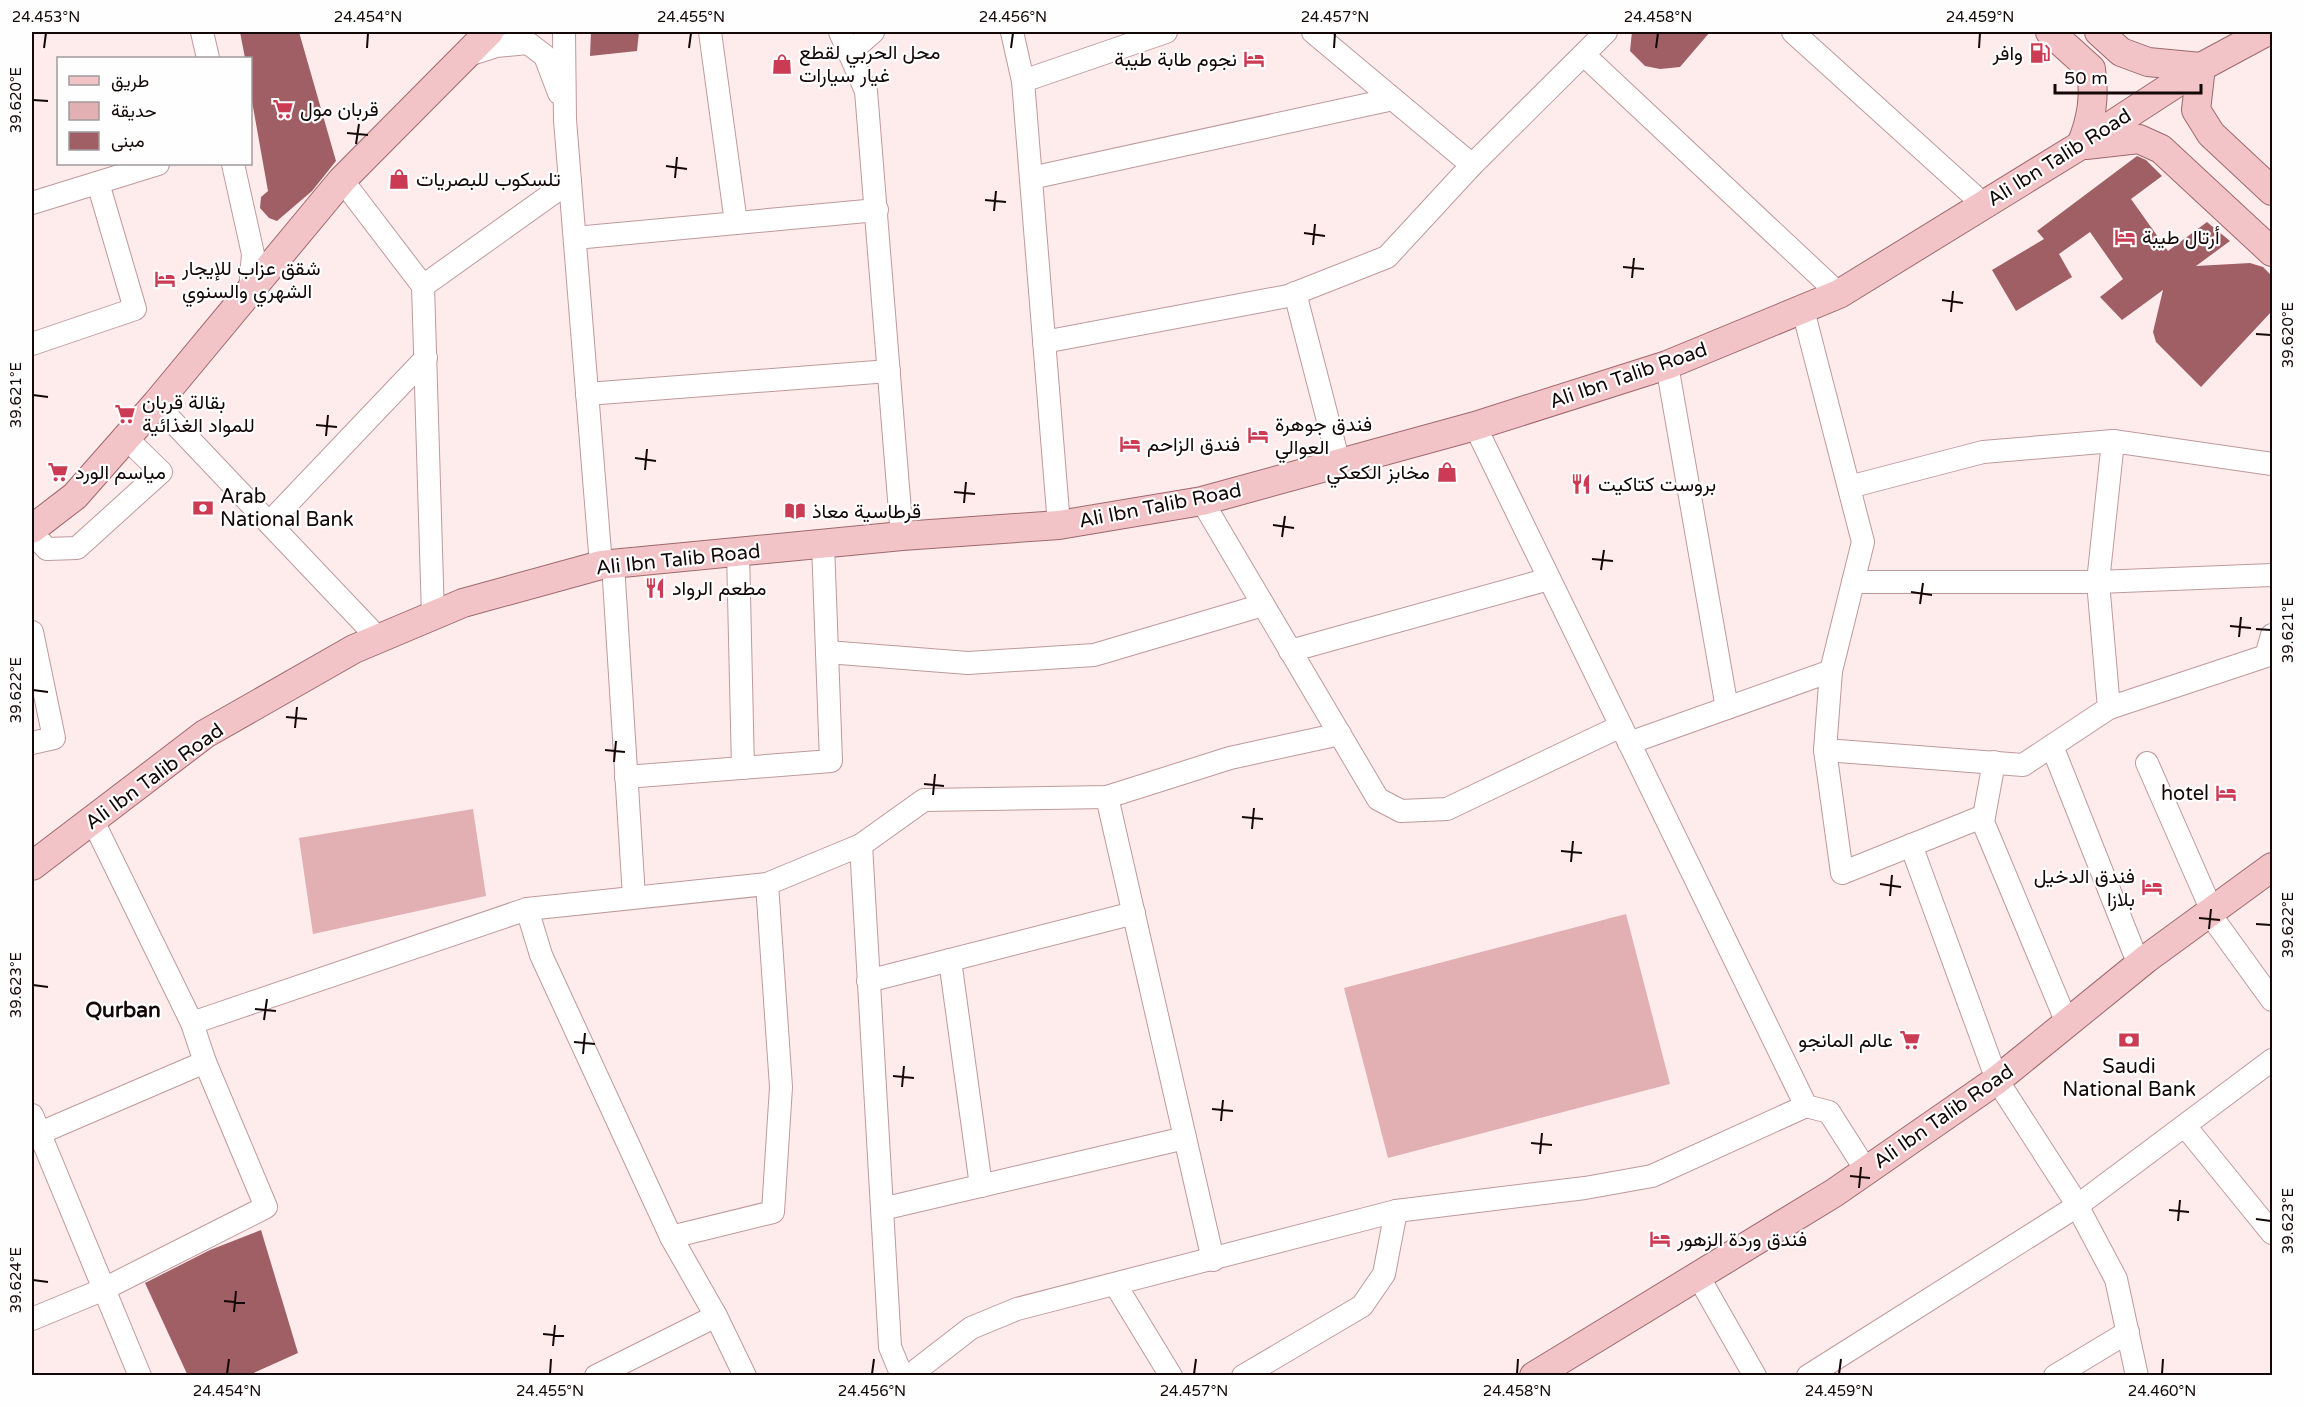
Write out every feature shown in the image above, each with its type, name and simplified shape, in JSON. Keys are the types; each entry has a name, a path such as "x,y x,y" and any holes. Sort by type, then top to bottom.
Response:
{"main road":[{"path":"32,531 75,496 156,404 342,180 489,32"},
{"path":"2050,32 2091,69 2095,96 2090,124 2081,145 2139,139 2161,149 2272,252"},
{"path":"2099,32 2121,52 2139,59 2201,68 2196,110 2211,134 2272,191"},
{"name":"Ali Ibn Talib Road","path":"32,866 205,734 354,649 463,603 607,565 902,536 1059,525 1202,501 1475,426 1666,365 1839,294 2201,68 2266,32"},
{"name":"Ali Ibn Talib Road","path":"1534,1376 1834,1193 1997,1080 2139,965 2272,867"}],"street":[{"path":"202,32 208,57"},
{"path":"564,32 565,120 574,238 587,394 607,565 627,777 634,897"},
{"path":"710,32 736,223"},
{"path":"840,32 866,91 902,536"},
{"path":"849,52 873,32"},
{"path":"1012,32 1023,81 1059,525"},
{"path":"1314,32 1472,165"},
{"path":"1044,342 1295,293 1387,257 1472,165 1606,32"},
{"path":"1793,32 1983,204"},
{"path":"1023,81 1155,33"},
{"path":"464,56 496,46 528,43 545,56 565,120"},
{"path":"1584,55 1839,294"},
{"path":"1031,178 1393,99"},
{"path":"32,203 155,165"},
{"path":"232,165 253,254 250,290"},
{"path":"342,180 423,286 433,616"},
{"path":"423,286 570,181"},
{"path":"32,345 135,309 98,183"},
{"path":"574,238 877,210"},
{"path":"1295,293 1339,463"},
{"path":"1803,310 1863,542 1831,671 1825,750 1842,873 1984,816"},
{"path":"269,524 426,358"},
{"path":"1666,365 1727,708"},
{"path":"587,394 889,371"},
{"path":"156,404 379,639"},
{"path":"1475,426 1806,1106"},
{"path":"32,531 47,549 77,548 161,472 126,438"},
{"path":"1849,487 1983,452 2113,441 2272,464"},
{"path":"2109,708 2098,582 2113,441"},
{"path":"1202,501 1378,799 1401,812 1447,809 1625,735 1727,708 1831,671"},
{"path":"627,777 831,761 823,544"},
{"path":"738,552 743,768"},
{"path":"1853,582 2098,582 2272,575"},
{"path":"1290,651 1549,579"},
{"path":"827,652 968,663 1094,655 1263,605"},
{"path":"32,632 54,738 32,743"},
{"path":"1825,750 2023,765 2109,708 2266,656 2272,635"},
{"path":"192,1023 527,909 766,884 861,845 924,800 1107,797 1230,758 1340,734"},
{"path":"2052,746 2139,965"},
{"path":"1994,762 1983,822 2067,1023"},
{"path":"2147,763 2211,912 2272,1000"},
{"path":"1107,797 1213,1260"},
{"path":"32,1319 102,1290 266,1207 205,1062 192,1023 93,821"},
{"path":"861,845 890,1347 902,1376"},
{"path":"1911,845 1997,1080 2077,1206 2116,1280 2137,1376"},
{"path":"671,1238 773,1212 781,1087 766,884"},
{"path":"527,909 541,955 671,1238 716,1316 745,1376"},
{"path":"868,981 1134,913"},
{"path":"950,960 981,1186"},
{"path":"1808,1376 2077,1206 2272,1060"},
{"path":"140,1376 102,1290 35,1124 205,1062"},
{"path":"909,1376 971,1328 1017,1309 1396,1211 1585,1188 1652,1176 1806,1106 1829,1112 1866,1170"},
{"path":"2185,1126 2272,1233"},
{"path":"882,1209 1185,1138"},
{"path":"1243,1376 1362,1306 1384,1274 1396,1211"},
{"path":"1698,1276 1755,1376"},
{"path":"1115,1284 1172,1376"},
{"path":"596,1376 716,1316"},
{"path":"2055,1376 2128,1332"}],"green space":[{"path":"473,809 486,896 313,934 299,838"},
{"path":"1626,914 1670,1084 1388,1158 1344,988"}],"building":[{"path":"240,32 299,32 336,161 312,191 277,221 269,218 260,208 261,197 268,191 252,101 252,57 245,57"},
{"path":"591,32 639,32 637,51 590,56"},
{"path":"1632,32 1710,32 1680,67 1660,69 1645,66 1630,51"},
{"path":"2137,156 2146,160 2162,176 2131,199 2168,251 2207,222 2230,241 2196,266 2250,263 2263,267 2272,276 2272,311 2201,387 2156,342 2153,332 2163,290 2122,320 2100,297 2123,279 2090,232 2059,254 2072,277 2016,311 1992,270 2044,239 2037,231"},
{"path":"261,1230 298,1353 247,1376 188,1376 145,1283 210,1250"}],"place":[{"name":"وافر","path":"2040,53"},
{"name":"نجوم طابة طيبة","path":"1254,59"},
{"name":"محل الحربي لقطع غيار سيارات","path":"782,64"},
{"name":"قربان مول","path":"283,109"},
{"name":"تلسكوب للبصريات","path":"399,179"},
{"name":"أرتال طيبة","path":"2125,237"},
{"name":"شقق عزاب للإيجار الشهري والسنوي","path":"165,279"},
{"name":"بقالة قربان للمواد الغذائية","path":"125,414"},
{"name":"فندق جوهرة العوالي","path":"1258,435"},
{"name":"فندق الزاحم","path":"1130,444"},
{"name":"مياسم الورد","path":"58,472"},
{"name":"مخابز الكعكي","path":"1447,472"},
{"name":"بروست كتاكيت","path":"1581,484"},
{"name":"Arab National Bank","path":"203,508"},
{"name":"قرطاسية معاذ","path":"795,511"},
{"name":"مطعم الرواد","path":"655,588"},
{"name":"hotel","path":"2226,793"},
{"name":"فندق الدخيل بلازا","path":"2152,887"},
{"name":"عالم المانجو","path":"1910,1040"},
{"name":"Saudi National Bank","path":"2129,1040"},
{"name":"فندق وردة الزهور","path":"1660,1239"}],"district":[{"name":"Qurban","path":"123,1010"}]}
